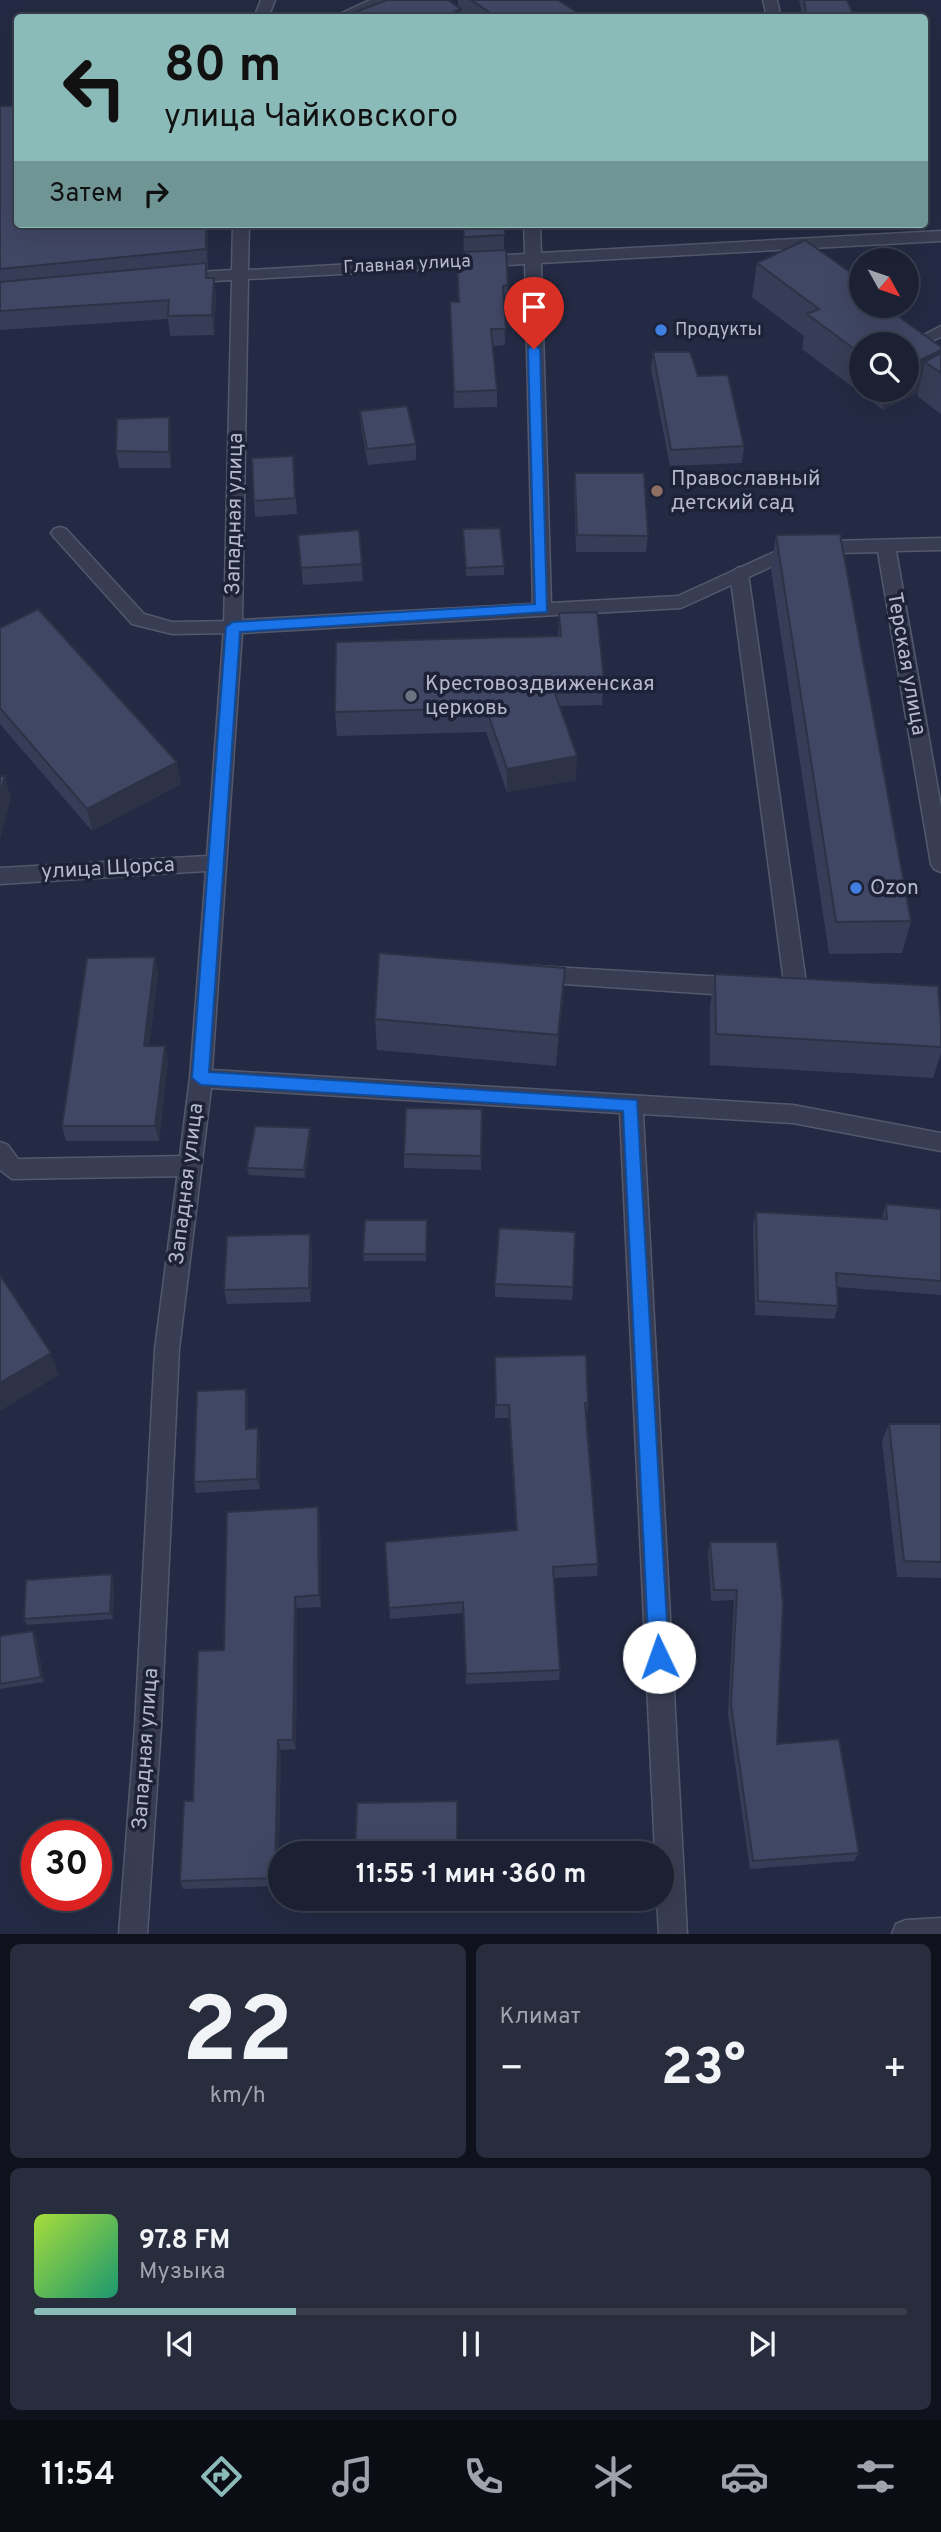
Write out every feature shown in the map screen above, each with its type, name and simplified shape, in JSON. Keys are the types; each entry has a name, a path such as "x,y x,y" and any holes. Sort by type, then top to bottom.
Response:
{"street":[{"path":"348,14 382,0"},
{"name":"Западная улица","path":"133,1934 148,1726 167,1349 201,1078 233,627 241,228"},
{"path":"532,228 542,609"},
{"path":"823,228 826,243"},
{"name":"Главная улица","path":"164,280 238,273 531,260 941,236"},
{"path":"924,340 941,331"},
{"path":"60,533 138,619 172,628 233,627 681,602 796,548 941,544"},
{"name":"Терская улица","path":"886,547 937,820 941,864"},
{"path":"739,573 796,990"},
{"name":"улица Щорса","path":"0,876 216,863"},
{"path":"518,973 822,990"},
{"path":"201,1078 793,1114 941,1142"},
{"path":"631,1105 673,1934"},
{"path":"0,1152 12,1169 189,1166"},
{"path":"906,1934 941,1932"}],"building":[{"path":"387,0 448,0 461,9 449,14 350,14"},
{"path":"471,0 558,0 580,14 492,14"},
{"path":"804,0 847,0 853,14 806,14"},
{"path":"0,106 14,106 14,228 206,228 206,249 0,269"},
{"path":"463,228 504,228 505,235 464,237"},
{"path":"805,240 849,271 849,318 901,318 941,347 941,350 919,361 919,332 849,332 849,345 807,314 819,309 757,263"},
{"path":"506,250 508,285 503,286 506,329 491,329 497,390 454,392 450,302 459,302 457,262 465,262 464,252"},
{"path":"206,263 206,278 214,278 212,315 168,316 169,300 0,311 0,282"},
{"path":"653,352 690,352 698,376 728,375 744,446 671,450"},
{"path":"941,353 941,373 925,362"},
{"path":"407,406 416,444 367,449 360,411"},
{"path":"169,417 169,452 116,451 117,419"},
{"path":"293,456 295,498 254,501 252,458"},
{"path":"575,473 644,473 648,536 577,535"},
{"path":"500,528 504,566 466,568 463,529"},
{"path":"359,530 362,564 301,568 298,535"},
{"path":"840,534 911,921 836,922 776,535"},
{"path":"38,609 177,762 87,809 0,708 0,628"},
{"path":"597,612 604,681 551,682 577,756 507,769 486,708 335,712 336,642 561,636 559,613"},
{"path":"0,776 5,776 0,795"},
{"path":"379,953 565,968 558,1035 375,1019"},
{"path":"155,957 144,1046 165,1046 155,1126 62,1126 87,958"},
{"path":"715,974 938,986 941,1047 716,1034"},
{"path":"406,1108 482,1109 481,1156 404,1154"},
{"path":"255,1126 310,1128 304,1170 247,1168"},
{"path":"886,1204 941,1209 941,1281 836,1273 838,1306 758,1301 756,1212 887,1219"},
{"path":"365,1220 427,1220 426,1254 363,1254"},
{"path":"499,1228 575,1232 573,1287 495,1284"},
{"path":"310,1234 309,1288 224,1290 227,1236"},
{"path":"0,1275 51,1353 0,1383"},
{"path":"586,1355 588,1403 585,1403 598,1564 553,1567 560,1670 466,1674 463,1602 389,1608 385,1542 517,1530 509,1405 496,1405 495,1357"},
{"path":"246,1389 246,1429 258,1428 257,1479 194,1482 197,1391"},
{"path":"889,1424 941,1424 941,1562 904,1561"},
{"path":"318,1507 319,1595 295,1597 293,1740 278,1740 276,1841 268,1841 268,1878 180,1881 184,1801 193,1801 198,1651 224,1650 227,1512"},
{"path":"710,1542 777,1542 783,1603 777,1744 839,1739 859,1853 753,1861 731,1705 737,1590 714,1590"},
{"path":"112,1574 110,1613 24,1619 26,1580"},
{"path":"33,1631 41,1677 0,1684 0,1636"},
{"path":"457,1801 457,1841 355,1841 357,1803"}],"place":[{"name":"Продукты","path":"661,330"},
{"name":"Православный детский сад","path":"657,491"},
{"name":"Крестовоздвиженская церковь","path":"411,696"},
{"name":"Ozon","path":"856,888"}],"route":[{"path":"534,349 542,609 233,627 201,1078 631,1105 659,1657"}]}
